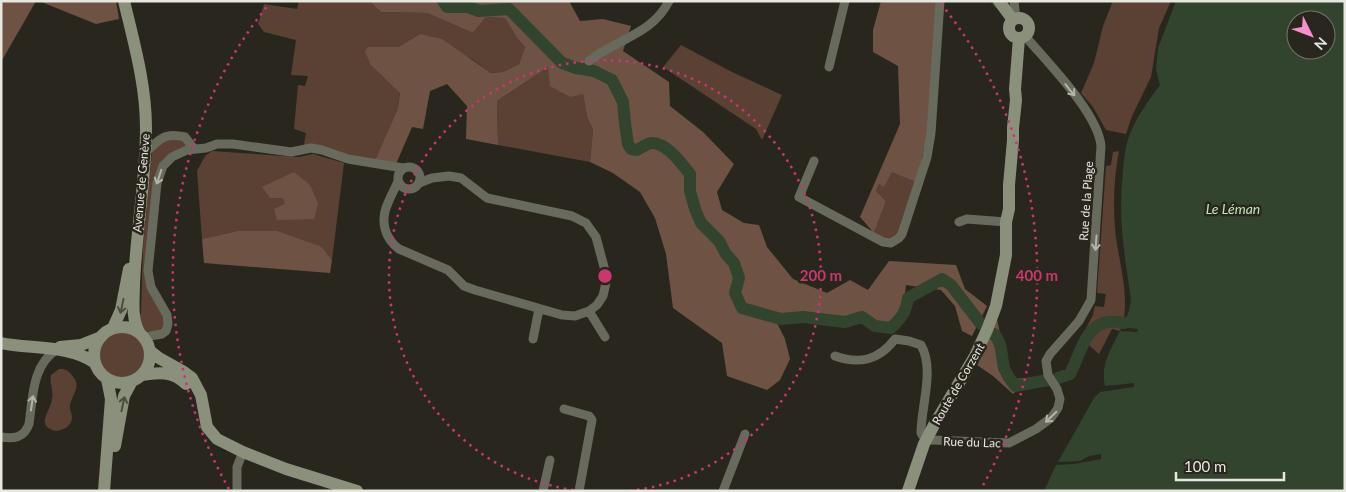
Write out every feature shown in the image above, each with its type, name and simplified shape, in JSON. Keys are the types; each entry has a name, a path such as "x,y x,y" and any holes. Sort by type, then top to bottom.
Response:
{"main road":[{"name":"Avenue de Genève","path":"124,1 143,86 146,123 146,153 135,247 134,314 141,334"},
{"path":"999,1 1014,20"},
{"name":"Route de Corzent","path":"927,438 982,343 994,310 1006,255 1005,222 1009,209 1010,169 1016,100 1015,89 1022,37 1013,37 1009,31 1009,26 1014,20"},
{"name":"Avenue de Genève","path":"113,328 121,310 127,276 135,247"},
{"path":"52,349 82,346 101,337 113,328 126,327 141,334 147,342 150,352 148,366 125,392 110,491"},
{"path":"101,337 95,349 96,363 101,374 107,379 117,382 161,372 177,377 189,389 198,405"},
{"path":"1,343 52,349 85,357 96,363"},
{"path":"150,352 188,374 197,386 198,405 196,418 214,445 286,470 357,491"},
{"path":"104,491 111,399 107,379"},
{"name":"Rue du Lac","path":"908,491 916,463 927,438"}],"street":[{"path":"589,61 598,53 652,25 669,1"},
{"path":"829,68 846,1"},
{"path":"814,161 799,197 883,242 891,243 902,234 927,157 931,133 940,1"},
{"path":"1014,1 1014,20"},
{"name":"Rue de la Plage","path":"1022,37 1089,114 1098,130 1102,151 1092,296 1088,308 1080,321 1048,358 1046,366 1050,378"},
{"path":"146,153 160,138 168,135 186,137 194,149"},
{"path":"141,334 162,334 168,324 167,315 151,287 148,276 158,178 163,166 180,152 206,148 217,144 291,152 311,148 348,160 389,167 412,167 432,178"},
{"path":"389,167 400,185 406,189"},
{"path":"392,196 432,178 450,176 461,178 487,198 572,216 586,223 596,237 607,278 603,296 589,312 568,316 539,309 464,286 448,270 405,252 392,244 384,229 384,219 387,203 392,196 403,168"},
{"path":"418,172 419,183"},
{"path":"959,222 966,219 1005,222"},
{"path":"533,339 539,309"},
{"path":"589,312 605,336"},
{"path":"835,356 848,361 868,359 887,349 895,339 910,340 920,344 924,350 926,374 926,393 921,433 922,436 927,438"},
{"path":"1,438 16,438 26,430 29,424 38,371 52,349"},
{"name":"Rue du Lac","path":"927,438 936,441 1004,443 1018,439 1042,424 1057,411 1060,402 1059,394 1050,378"},
{"path":"564,409 589,416 592,420 579,491"},
{"path":"723,491 745,434"},
{"path":"237,491 237,470 242,455"},
{"path":"543,491 550,460"}],"shaded area":[{"path":"1,1 36,1 1,62"},
{"path":"39,1 116,1 119,19 96,24"},
{"path":"299,1 369,1 381,12 427,13 473,33 486,17 505,18 525,47 519,64 503,72 491,73 472,59 420,34 398,47 368,47 390,82 400,92 398,108 375,160 345,155 304,145 306,133 294,129 298,85 305,86 308,76 291,75 296,40 264,32 258,24 264,4 297,9"},
{"path":"369,1 569,1 580,21 603,19 631,26 623,51 669,82 670,106 703,132 734,164 717,192 722,210 744,223 759,225 767,247 793,279 827,293 850,280 868,290 889,261 956,265 965,289 987,306 972,336 962,331 955,306 941,290 906,285 903,309 889,324 776,321 785,339 790,359 780,380 767,390 727,376 722,343 673,308 666,254 655,218 640,192 613,173 590,162 593,130 587,117 583,94 570,97 550,86 548,67 497,101 498,145 466,139 467,106 447,84 430,91 423,129 412,127 396,164 375,160 398,108 400,93 370,64 365,51 368,47 398,47 420,34 442,39 491,73 503,72 519,64 525,47 505,18 486,17 473,33 427,13 381,12"},
{"path":"881,1 939,1 928,132 916,182 892,172 884,187 879,184 876,191 886,201 874,233 860,217 900,124 898,66 873,52 873,30"},
{"path":"1113,1 1171,1 1159,28 1151,77 1132,116 1126,134 1106,130 1093,107 1081,93 1094,63 1103,26"},
{"path":"681,45 730,71 782,95 762,140 756,129 663,67"},
{"path":"548,67 583,94 587,117 593,130 590,162 498,145 497,101"},
{"path":"164,139 180,139 189,145 162,164 145,275 167,320 160,332 151,332 143,329 137,318 141,314 143,247 152,151"},
{"path":"212,151 299,157 313,154 344,163 332,260 322,247 237,231 202,239 197,171 205,156"},
{"path":"1119,151 1115,180 1114,219 1125,294 1124,319 1120,331 1112,329 1099,354 1081,338 1093,315 1095,306 1104,307 1106,294 1097,293 1106,166 1111,165 1113,152"},
{"path":"892,171 916,182 899,231 895,238 889,241 874,233 886,201 876,191 879,184 884,186"},
{"path":"294,172 310,185 318,203 314,219 277,220 274,209 285,204 283,198 270,198 262,187"},
{"path":"237,231 277,231 322,247 332,260 330,273 204,263 202,239"},
{"path":"997,319 1006,363 1014,379 1047,376 1051,383 1020,387 1013,394 977,365"},
{"path":"117,332 127,332 141,342 145,355 141,368 135,374 127,378 117,378 103,368 99,360 99,350 109,336"},
{"path":"59,369 65,369 70,373 77,385 70,405 71,423 65,429 56,431 46,426 45,418 51,404 51,375"}],"water":[{"name":"Le Léman","path":"1176,1 1345,1 1345,491 1044,491 1056,465 1101,459 1101,454 1089,456 1080,461 1058,462 1094,398 1100,392 1134,387 1134,383 1105,386 1104,371 1107,357 1120,331 1137,332 1138,329 1121,327 1128,313 1131,299 1122,236 1121,205 1124,157 1133,127 1160,85 1156,70 1158,48"}],"waterway":[{"path":"443,1 447,7 468,7 479,11 509,9 562,63 594,71 612,80 623,102 628,144 631,149 637,150 650,143 663,146 673,154 690,174 690,191 701,223 719,241 726,254 734,263 739,278 735,293 742,308 781,319 803,317 845,322 862,317 875,326 891,328 906,308 908,298 942,279 951,285 981,324"},
{"path":"991,1 996,7"},
{"path":"1058,378 1070,374 1088,335 1094,329 1100,324 1108,322 1124,323"},
{"path":"994,334 1000,346 1004,368 1015,386 1048,380"}]}
